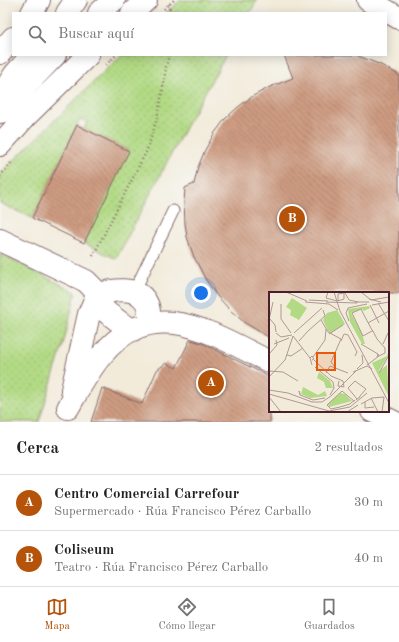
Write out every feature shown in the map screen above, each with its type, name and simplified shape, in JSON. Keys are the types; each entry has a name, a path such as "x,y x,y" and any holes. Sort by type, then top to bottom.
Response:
{"street":[{"path":"33,12 40,0"},
{"path":"68,12 76,0"},
{"path":"100,12 114,0"},
{"path":"133,12 146,0"},
{"path":"368,0 399,18"},
{"path":"0,53 12,39"},
{"path":"0,98 15,74 31,56"},
{"path":"0,112 54,56"},
{"path":"0,145 87,56"},
{"path":"0,240 86,281 93,288 105,310 121,323 141,327"},
{"path":"66,415 90,314 97,295 108,291 134,292 142,296 147,302 149,311 141,327"},
{"path":"66,415 100,356 117,340 141,327 170,322 186,324 202,329 269,362"},
{"path":"374,412 394,422"}],"lane":[{"path":"134,292 173,211"}],"path":[{"path":"161,12 174,0"},
{"path":"169,4 170,12"},
{"path":"93,256 147,150 156,122 169,56"}],"green space":[{"path":"181,0 257,0 251,12 167,12"},
{"path":"120,56 225,56 186,126 116,259 84,243 129,150 84,129 87,122 80,119 32,218 0,203 0,174"},
{"path":"0,254 76,292 63,345 39,422 0,422"}],"building":[{"path":"284,56 358,56 381,65 399,75 399,293 269,292 269,337 245,323 230,310 217,296 206,280 194,257 187,237 184,202 185,188 194,184 198,167 205,150 225,119 253,96 270,87 293,78"},
{"path":"77,125 129,151 84,243 32,218"},
{"path":"190,340 202,343 269,376 270,422 91,422 102,388 142,404 157,370 166,363 176,368"}],"place":[{"name":"Coliseum","path":"292,219"},
{"name":"Centro Comercial Carrefour","path":"211,383"}]}
